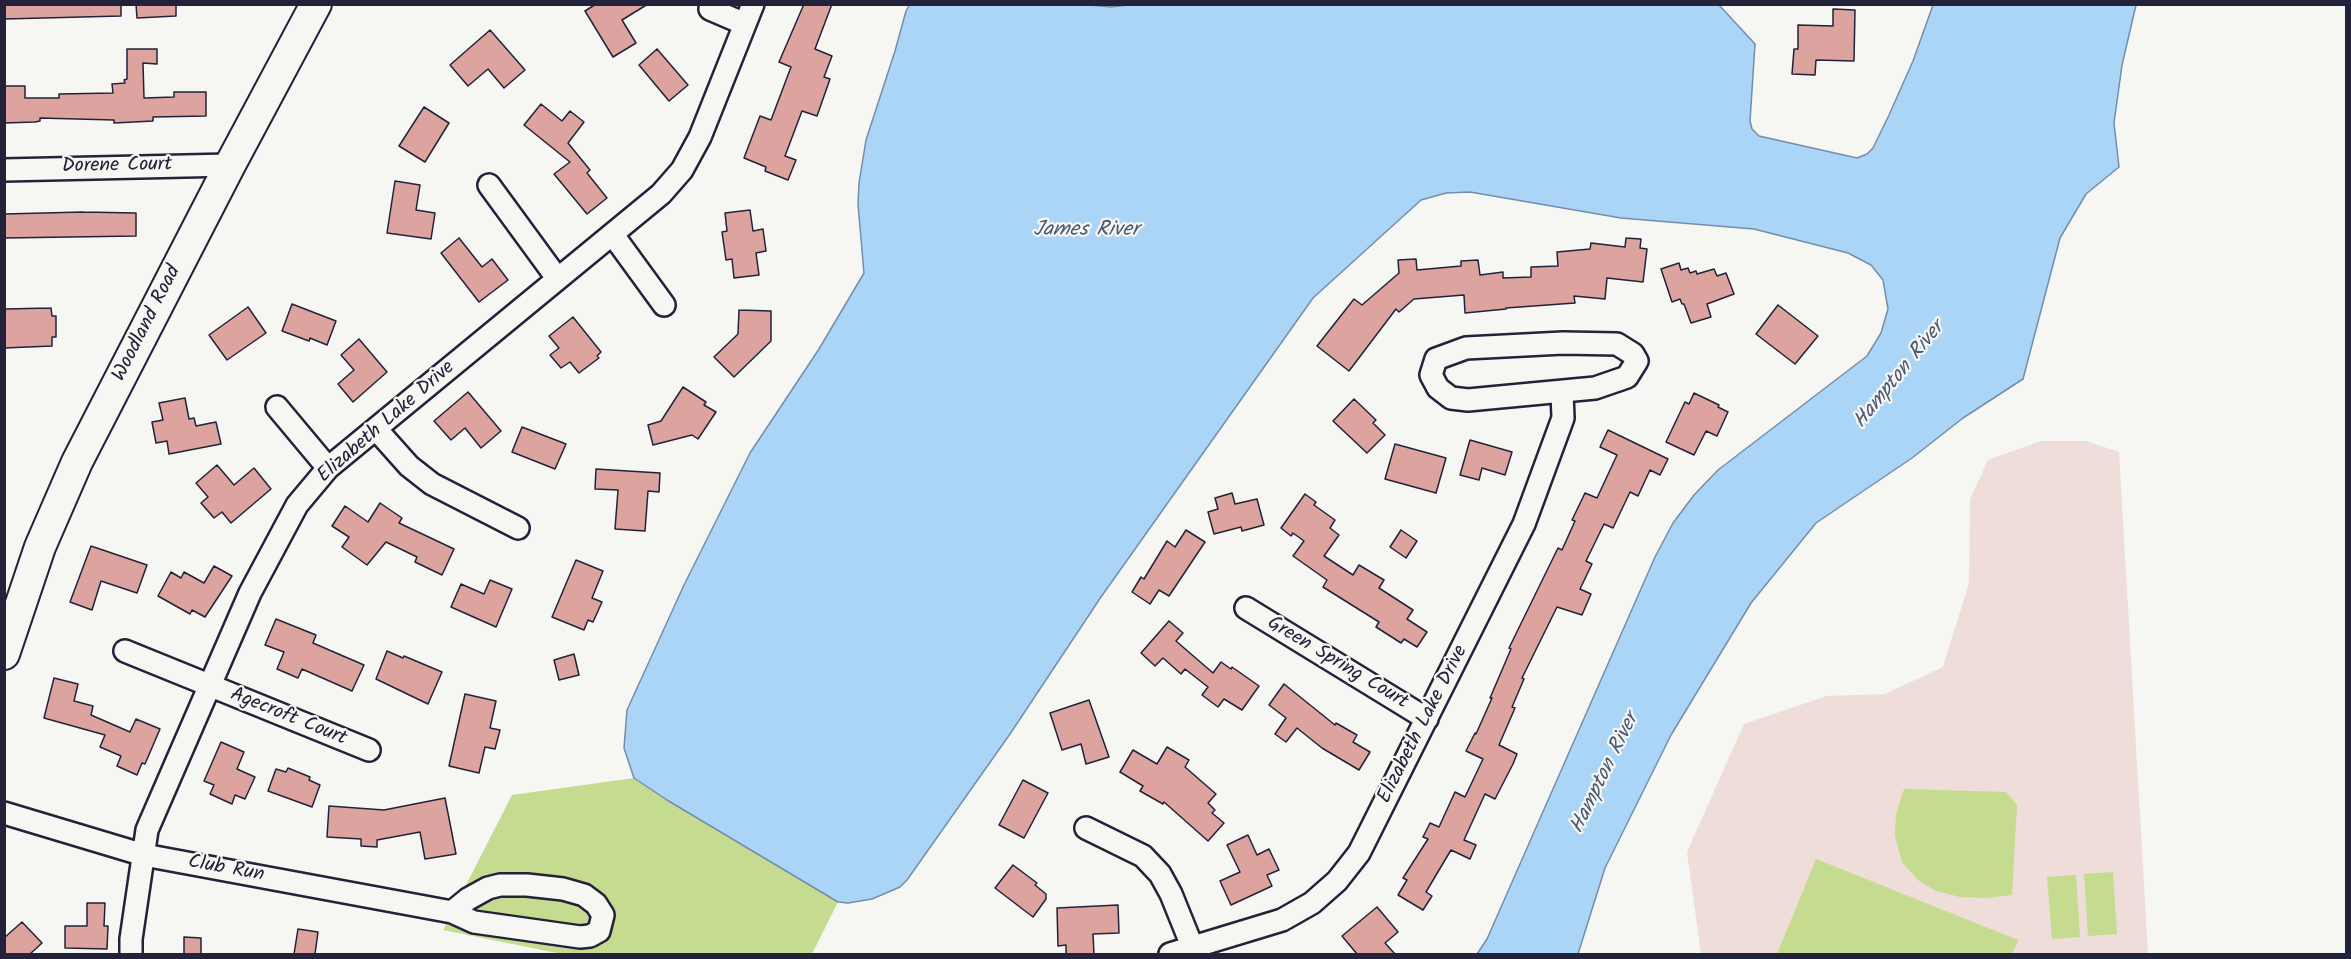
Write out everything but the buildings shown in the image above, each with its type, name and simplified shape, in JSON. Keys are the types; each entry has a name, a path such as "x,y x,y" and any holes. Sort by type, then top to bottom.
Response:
{"main road":[{"name":"Woodland Road","path":"4,654 40,547 77,462 316,4"}],"street":[{"path":"710,9 749,14"},
{"name":"Elizabeth Lake Drive","path":"131,954 131,939 147,830 250,593 297,505 328,468 661,194 682,170 700,137 749,14"},
{"name":"Dorene Court","path":"4,170 230,165"},
{"path":"489,185 557,278"},
{"path":"613,235 664,304"},
{"path":"1563,343 1617,344 1633,354 1637,361 1627,377 1615,382 1595,388 1562,392 1468,400 1451,398 1438,388 1431,375 1436,359 1466,348 1563,343"},
{"name":"Elizabeth Lake Drive","path":"1170,954 1282,920 1312,903 1337,881 1359,853 1524,524 1563,418 1562,392"},
{"path":"278,407 328,468"},
{"path":"375,429 409,466 432,484 518,528"},
{"name":"Green Spring Court","path":"1246,608 1427,719"},
{"name":"Agecroft Court","path":"125,651 369,750"},
{"name":"Club Run","path":"4,813 144,855 452,912 474,922 580,937 599,932 603,915 596,904 584,895 527,885 500,885 488,888 468,899 452,912"},
{"path":"1086,828 1143,856 1160,874 1171,894 1192,946"}],"shaded area":[{"path":"2041,441 2086,441 2119,452 2148,954 1701,954 1687,852 1744,724 1827,696 1885,694 1943,667 1969,583 1970,499 1988,460"}],"green space":[{"path":"634,778 838,902 812,954 562,954 443,930 512,795"},
{"path":"1904,789 2006,792 2017,805 2012,895 1984,898 1960,897 1936,891 1918,880 1902,862 1895,836 1896,814"},
{"path":"1816,859 2018,940 2012,954 1777,954"},
{"path":"2113,872 2117,934 2088,936 2084,874"},
{"path":"2076,875 2080,937 2052,939 2047,877"}],"water":[{"name":"James River","path":"910,4 1111,7 1137,4 1719,5 1755,44 1750,121 1752,129 1759,136 1857,158 1867,154 1873,148 1913,61 1933,5 2136,5 2122,65 2114,123 2119,167 2086,194 2060,238 2023,379 1963,418 1912,458 1816,523 1751,603 1671,735 1605,868 1578,954 1477,954 1487,939 1655,557 1673,523 1694,495 1718,470 1867,356 1881,333 1888,309 1883,280 1871,265 1848,253 1754,229 1621,218 1470,192 1446,193 1421,200 1313,298 1101,597 1010,734 900,887 872,899 848,903 838,902 634,778 624,748 627,710 684,585 750,453 819,349 864,273 858,204 866,140"}],"water label":[{"name":"Hampton River","path":"1900,376"},
{"name":"Hampton River","path":"1606,774"}]}
